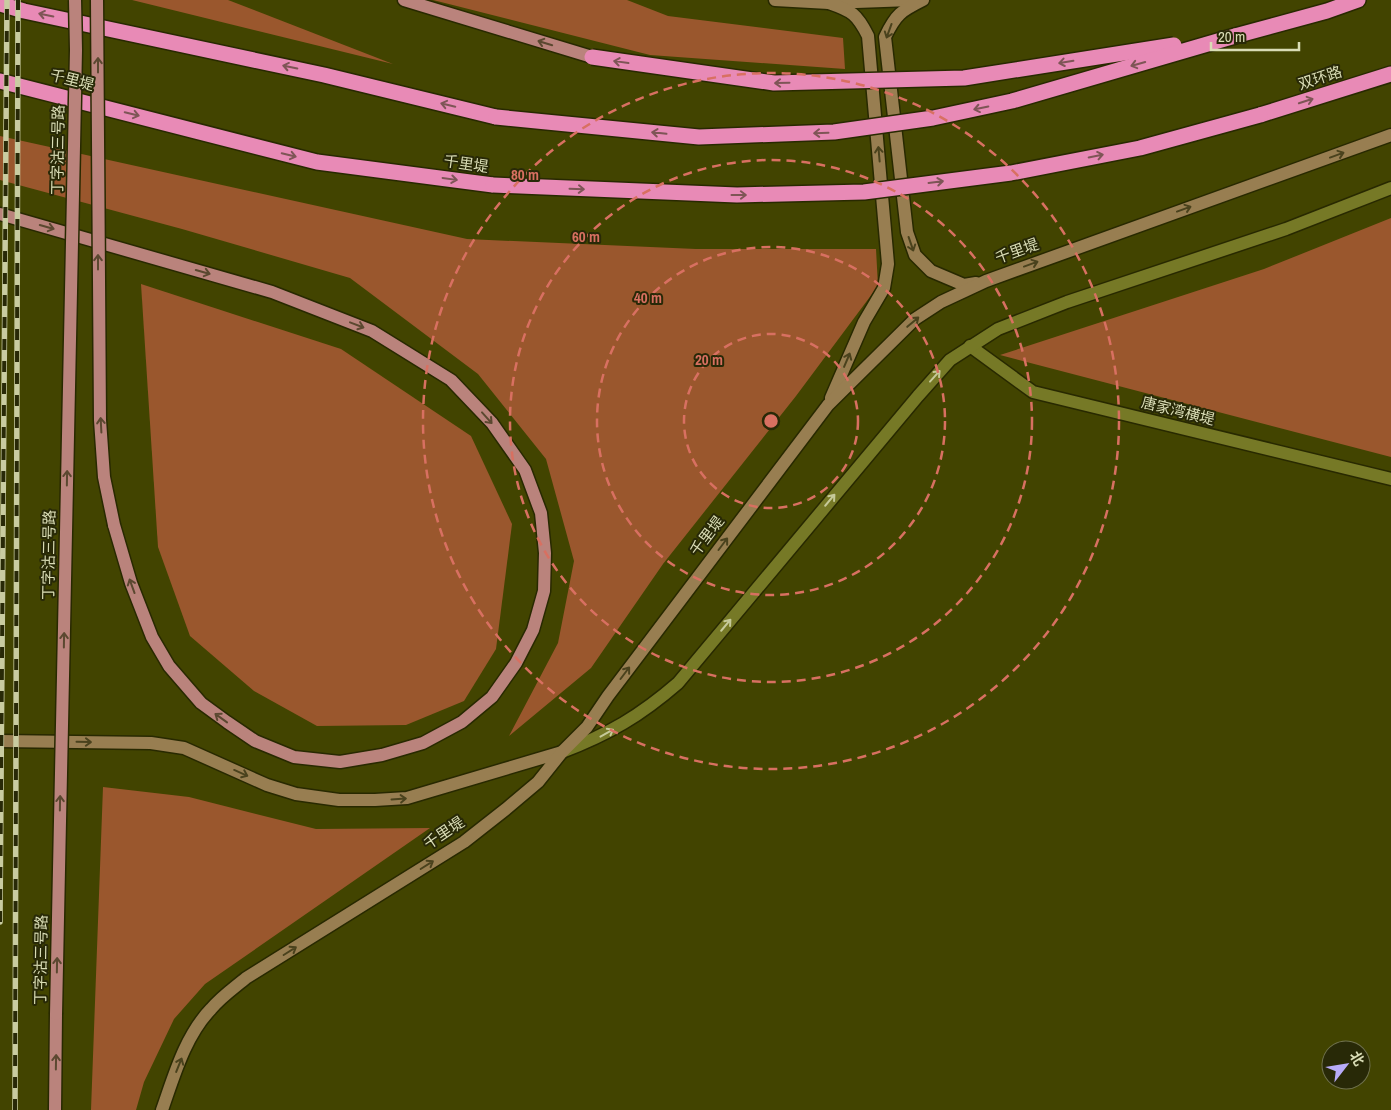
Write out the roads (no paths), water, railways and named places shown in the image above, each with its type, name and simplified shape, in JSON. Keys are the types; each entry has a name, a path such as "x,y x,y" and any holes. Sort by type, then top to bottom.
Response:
{"highway":[{"path":"0,4 24,11 324,75 496,117 699,137 834,132 933,118 1012,101 1327,11 1358,0"},
{"path":"592,57 774,83 964,78 1235,36"},
{"name":"双环路","path":"1260,115 1391,74"},
{"name":"千里堤","path":"0,81 317,162 493,185 737,195 864,192 1011,173 1140,148 1260,115"}],"main road":[{"name":"丁字沽三号路","path":"55,1110 76,50 75,0"},
{"path":"0,214 272,292 372,330 451,380 492,423 525,470 541,513 545,553 544,591 533,630 516,663 492,697 462,722 423,743 382,755 340,762 294,757 255,741 201,703 169,666 152,636 134,592 114,525 104,477 100,420 97,0"},
{"path":"404,0 592,57"}],"street":[{"path":"775,0 829,3 911,0"},
{"path":"923,0 902,11 892,22 886,37 908,232 915,255 931,271 964,285 986,281"},
{"path":"828,404 861,330 884,288 888,264 868,36 861,23 848,9 829,3"},
{"name":"千里堤","path":"162,1110 190,1038 210,1009 230,991 246,978 464,842 538,782 562,752 587,727 626,672 828,404 916,319 941,302 986,281 1391,135"},
{"path":"0,741 151,743 184,748 267,785 296,794 339,800 375,800 407,798 562,752 594,740 631,720 678,683 918,396 950,360 970,346 998,330 1067,302 1286,230 1391,188"},
{"name":"唐家湾横堤","path":"970,346 1033,392 1391,479"}],"railway":[{"path":"0,922 7,0"},
{"path":"15,1110 18,0"}]}
